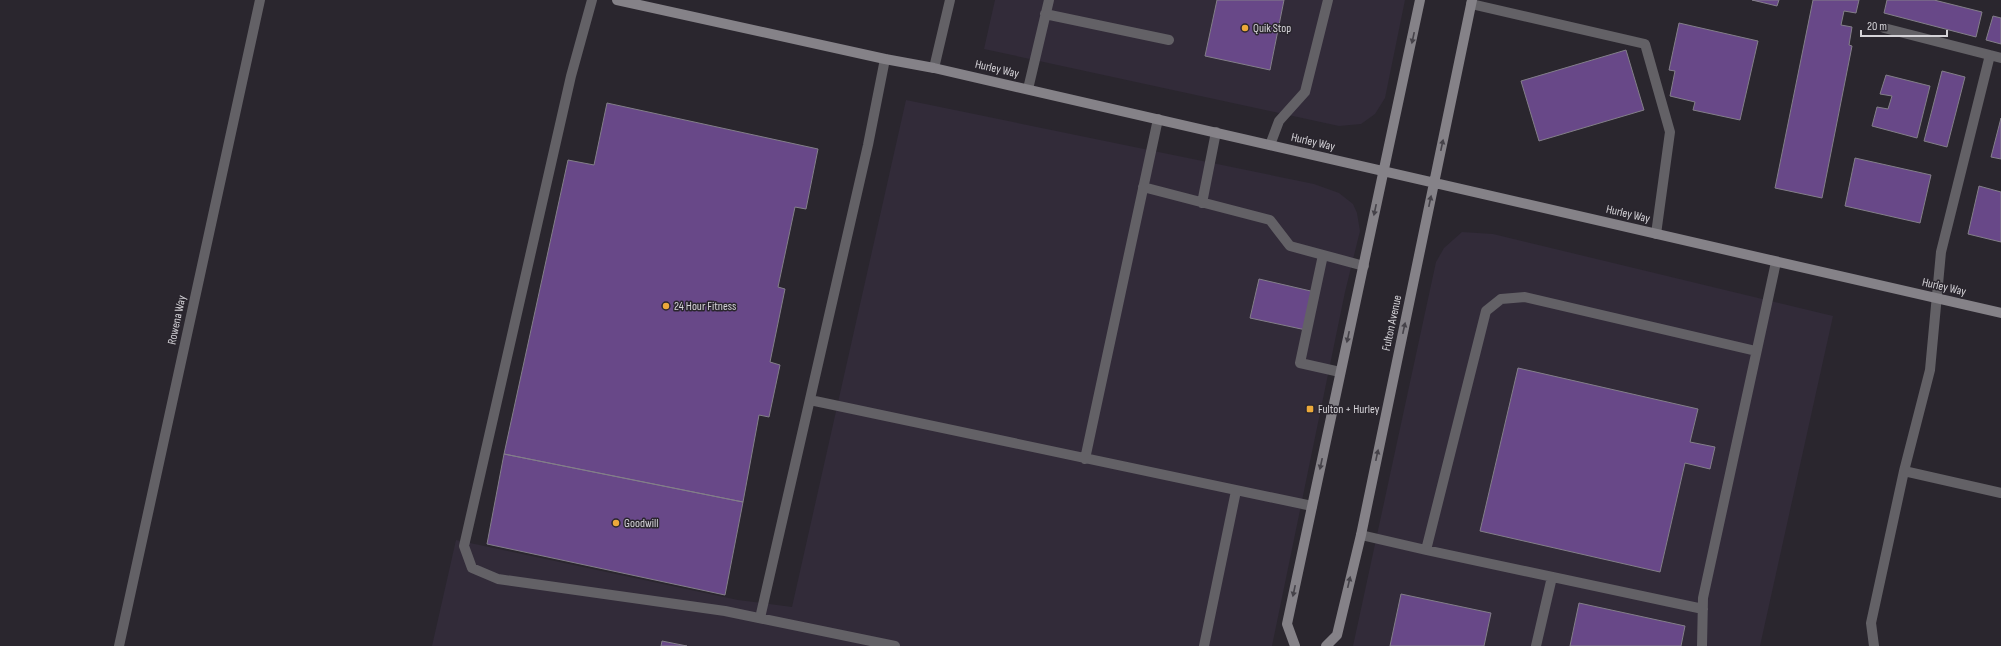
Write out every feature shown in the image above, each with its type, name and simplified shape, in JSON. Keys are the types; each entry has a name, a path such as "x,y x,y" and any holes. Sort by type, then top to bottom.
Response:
{"street":[{"name":"Rowena Way","path":"119,646 260,0"},
{"path":"592,0 571,76 464,546 472,568 498,579 725,611 895,646"},
{"name":"Hurley Way","path":"617,0 1028,89 2001,314"},
{"path":"934,68 950,0"},
{"path":"1028,89 1048,0"},
{"path":"1270,145 1279,121 1305,92 1328,0"},
{"path":"1295,646 1287,624 1420,0"},
{"path":"1472,2 1645,44 1670,132 1656,234"},
{"name":"Fulton Avenue","path":"1326,646 1337,635 1361,535 1472,2"},
{"path":"1045,14 1169,40"},
{"path":"1884,28 2001,58"},
{"path":"1874,646 1871,622 1904,471 1930,370 1941,252 1990,55"},
{"path":"760,618 868,145 885,59"},
{"path":"1085,459 1158,119"},
{"path":"1202,203 1216,132"},
{"path":"1143,187 1270,220 1290,246 1364,266"},
{"path":"1324,255 1300,363 1340,372"},
{"path":"1702,646 1702,609 1705,590 1776,262"},
{"path":"1426,550 1486,311 1501,299 1525,297 1756,351"},
{"path":"810,400 1312,506"},
{"path":"1904,471 2001,493"},
{"path":"1204,646 1236,491"},
{"path":"1361,535 1702,609"},
{"path":"1536,646 1552,577"}],"shaded area":[{"path":"995,0 1405,0 1385,98 1375,114 1361,124 1339,126 984,49"},
{"path":"906,100 1314,184 1339,193 1353,204 1357,213 1360,231 1345,292 1272,646 432,646 456,540 738,600 792,607"},
{"path":"1462,232 1493,234 1833,316 1760,646 1353,646 1436,262 1444,248"}],"building":[{"name":"Quik Stop","path":"1217,0 1284,0 1270,70 1205,56"},
{"path":"1752,0 1779,0 1777,6"},
{"path":"1813,0 1859,0 1856,13 1844,11 1841,25 1852,27 1849,45 1852,46 1822,198 1775,188"},
{"path":"1887,0 1934,0 1982,12 1976,37 1884,13"},
{"path":"1993,16 2001,18 2001,44 1986,40"},
{"path":"1679,23 1758,41 1740,120 1693,110 1695,102 1670,96 1675,71 1669,70"},
{"path":"1626,50 1644,110 1539,141 1521,81"},
{"path":"1942,71 1965,77 1947,147 1924,141"},
{"path":"1886,75 1930,86 1917,138 1872,126 1877,107 1888,109 1892,96 1880,94"},
{"path":"607,103 818,149 806,209 795,207 778,287 785,289 770,362 780,365 769,417 759,415 743,502 504,454 568,160 594,165"},
{"path":"2001,118 2001,159 1991,157"},
{"path":"1855,158 1931,175 1920,223 1845,206"},
{"path":"1979,186 2001,192 2001,242 1968,234"},
{"path":"1259,279 1315,292 1306,330 1250,318"},
{"path":"1518,368 1698,409 1690,442 1715,447 1710,469 1685,463 1660,572 1480,531"},
{"path":"504,454 743,502 725,595 487,544"},
{"path":"1401,594 1491,613 1484,646 1390,646"},
{"path":"1579,603 1685,626 1681,646 1570,646"},
{"path":"662,641 687,646 661,646"}],"place":[{"name":"Quik Stop","path":"1245,28"},
{"name":"24 Hour Fitness","path":"666,306"},
{"name":"Fulton + Hurley","path":"1310,409"},
{"name":"Goodwill","path":"616,523"}]}
